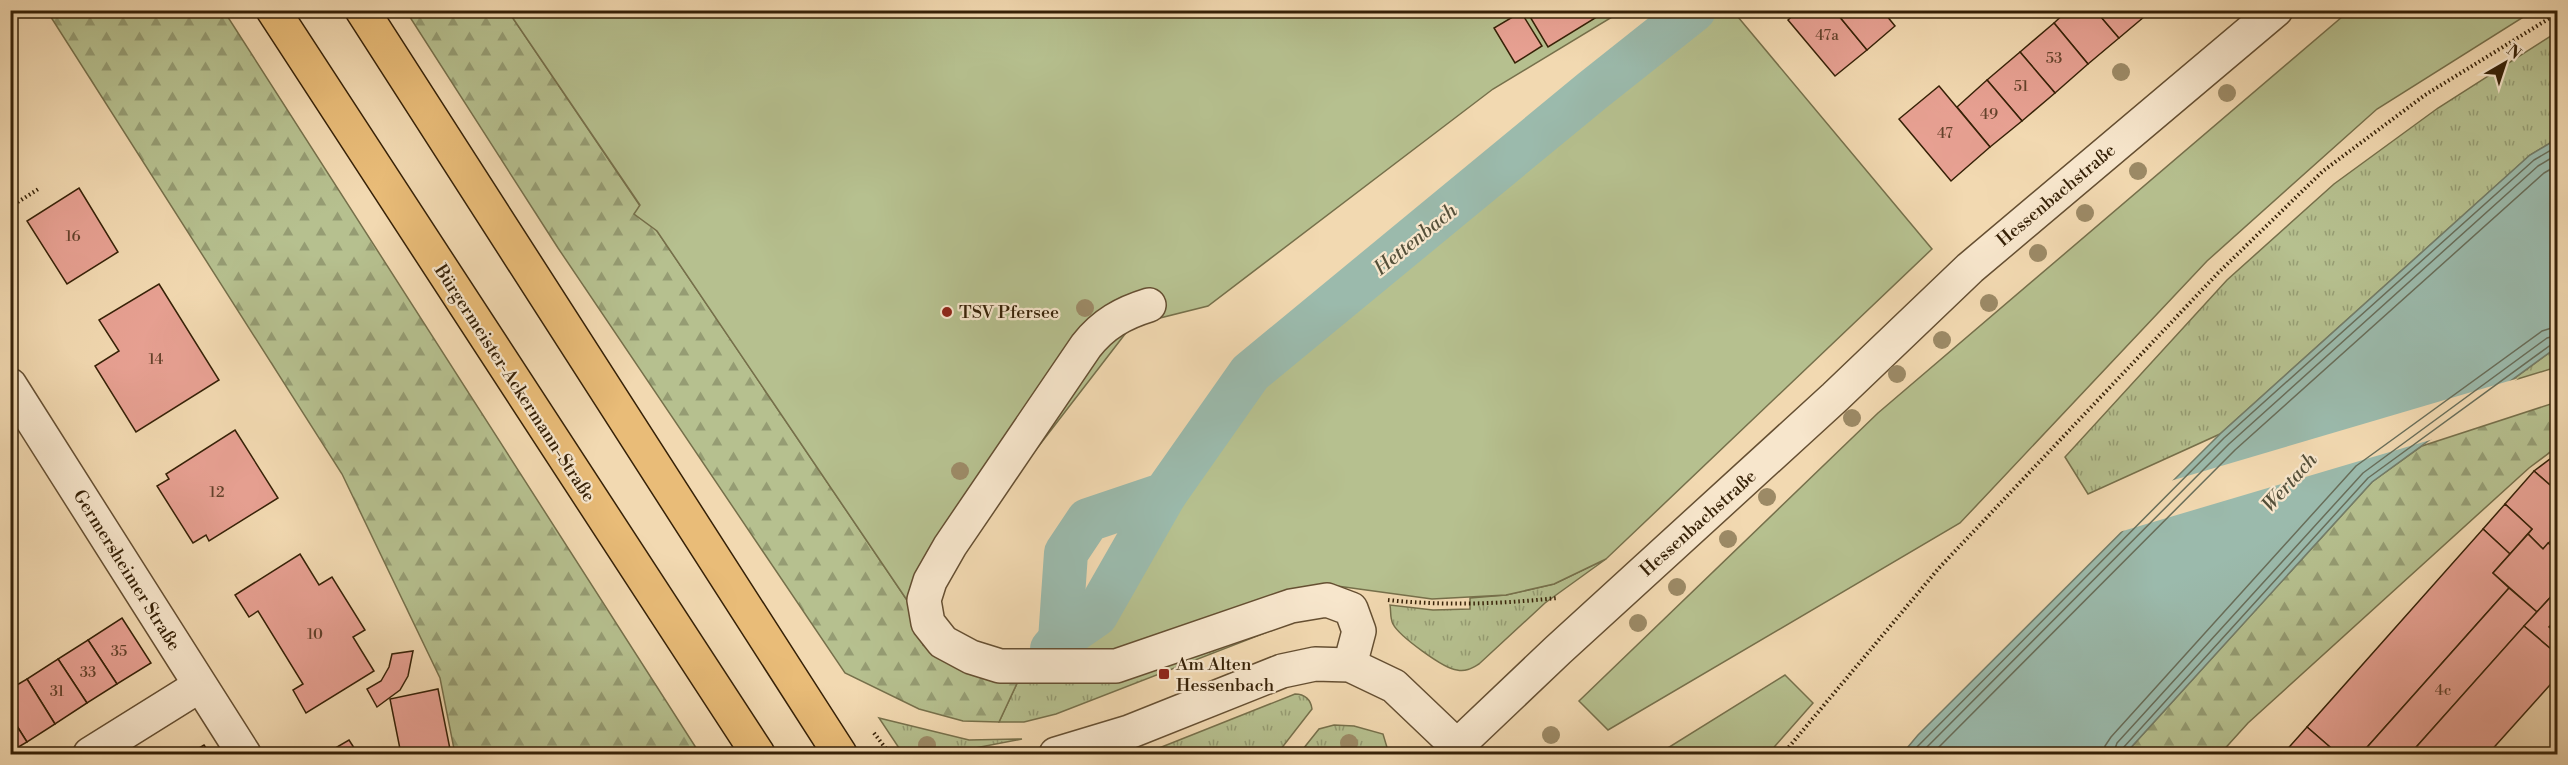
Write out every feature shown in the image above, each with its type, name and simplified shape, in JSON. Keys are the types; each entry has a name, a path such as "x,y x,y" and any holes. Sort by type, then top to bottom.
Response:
{"main road":[{"name":"Bürgermeister-Ackermann-Straße","path":"273,10 758,754"},
{"path":"363,10 840,754"}],"street":[{"name":"Hessenbachstraße","path":"1056,754 1129,732 1282,671 1315,664 1350,665 1394,686 1457,746 1558,650 1817,414 1970,268 2276,10"},
{"path":"1149,305 1113,320 1098,330 1086,346 930,581 924,600 928,623 943,642 971,657 1000,666 1116,666 1291,606 1327,600 1352,609 1359,631 1350,665"},
{"name":"Germersheimer Straße","path":"10,385 244,754"},
{"path":"90,754 199,686"}],"path":[{"path":"1783,754 1939,568 2218,273 2323,171 2425,95 2558,13"},
{"path":"10,207 40,188"},
{"path":"1327,600 1354,597 1431,605 1512,603 1566,597"}],"green space":[{"path":"47,11 224,11 700,754 455,754 440,678 342,474"},
{"path":"406,11 508,11 913,609 923,645 947,661 1020,677 999,722 963,721 919,709 845,673 558,248"},
{"name":"TSV Pfersee","path":"508,11 1622,11 1493,89 1208,306 1132,325 913,609 657,231 634,214 640,205"},
{"path":"1714,11 1733,11 1932,249 1606,559 1554,584 1506,595 1432,599 1337,586 1305,587 1111,653 1075,651 1110,607 1255,379 1324,321"},
{"path":"2349,11 2533,11 2377,109 2207,261 1960,523 1608,730 1579,701 1878,413"},
{"path":"2557,32 2557,139 2530,155 2220,434 2088,494 2065,457 2227,280 2334,184 2438,108"},
{"path":"2557,347 2557,367 2511,381"},
{"path":"2557,402 2557,447 2529,468 2248,723 2220,754 2125,754 2372,482 2422,446"},
{"path":"1606,559 1545,603 1479,664 1466,670 1451,668 1412,644 1391,620 1390,605 1433,610 1470,609 1470,598 1506,595 1554,584"},
{"path":"1296,621 1056,714 1024,722 999,722 1020,677"},
{"path":"1785,675 1813,703 1768,754 1658,754"},
{"path":"1295,694 1307,698 1312,709 1277,754 1144,754"},
{"path":"879,718 969,740 1022,739 944,754 903,754"},
{"path":"1334,725 1354,726 1383,734 1389,754 1299,754 1319,729"}],"water":[{"name":"Wertach","path":"2557,139 2557,347 2372,482 2125,754 1902,754 1918,735 2220,434 2530,155"}],"pier":[{"path":"2519,378 2437,438 2116,533 2167,482"}],"building":[{"path":"1526,10 1604,10 1605,12 1548,47"},
{"path":"1799,10 1834,10 1867,50 1835,76 1788,20"},
{"path":"1834,10 1882,10 1895,26 1867,50"},
{"path":"2068,10 2095,10 2119,38 2088,64 2054,23"},
{"path":"2095,10 2150,10 2151,11 2119,38"},
{"path":"1521,12 1542,46 1515,63 1494,28"},
{"path":"2054,23 2088,64 2055,93 2020,52"},
{"path":"2020,52 2055,93 2022,121 1987,80"},
{"path":"1987,80 2022,121 1990,147 1957,107"},
{"path":"1939,86 1990,147 1951,181 1899,119"},
{"path":"79,188 118,252 67,284 27,221"},
{"path":"159,284 219,380 136,432 95,366 119,351 99,320"},
{"path":"235,430 278,498 209,541 206,535 193,543 157,486 169,479 166,474"},
{"path":"2558,453 2558,492 2534,471"},
{"path":"2534,471 2558,492 2558,533 2543,549 2528,534 2532,529 2505,504"},
{"path":"2505,504 2532,529 2510,554 2483,529"},
{"path":"2483,529 2510,554 2493,573 2509,588 2361,754 2338,754 2307,727"},
{"path":"2528,534 2543,549 2548,543 2558,551 2558,589 2537,612 2493,573"},
{"path":"300,554 319,585 332,577 365,630 353,637 374,671 306,713 293,690 303,684 258,611 249,617 235,595"},
{"path":"2509,588 2537,612 2410,754 2361,754"},
{"path":"2558,589 2558,617 2549,627 2558,634 2558,655 2524,626"},
{"path":"122,618 151,663 117,684 88,640"},
{"path":"2524,626 2558,655 2558,676 2488,754 2410,754"},
{"path":"88,640 117,684 87,703 58,659"},
{"path":"413,651 408,676 400,690 377,707 367,689 381,681 389,667 392,654"},
{"path":"58,659 87,703 55,724 27,679"},
{"path":"27,679 55,724 27,742 10,715 10,689"},
{"path":"438,689 451,754 401,754 390,699"},
{"path":"10,715 27,742 10,752"},
{"path":"2307,727 2338,754 2283,754"},
{"path":"349,740 358,754 325,754"},
{"path":"204,745 210,754 189,754"}],"waterway":[{"name":"Hettenbach","path":"1060,640 1066,553 1088,520 1165,494 1250,373 1592,91 1694,10"},
{"name":"Hettenbach","path":"1052,649 1060,640 1096,615 1165,494"}],"place":[{"name":"TSV Pfersee","path":"947,312"},
{"name":"Am Alten Hessenbach","path":"1164,674"}]}
